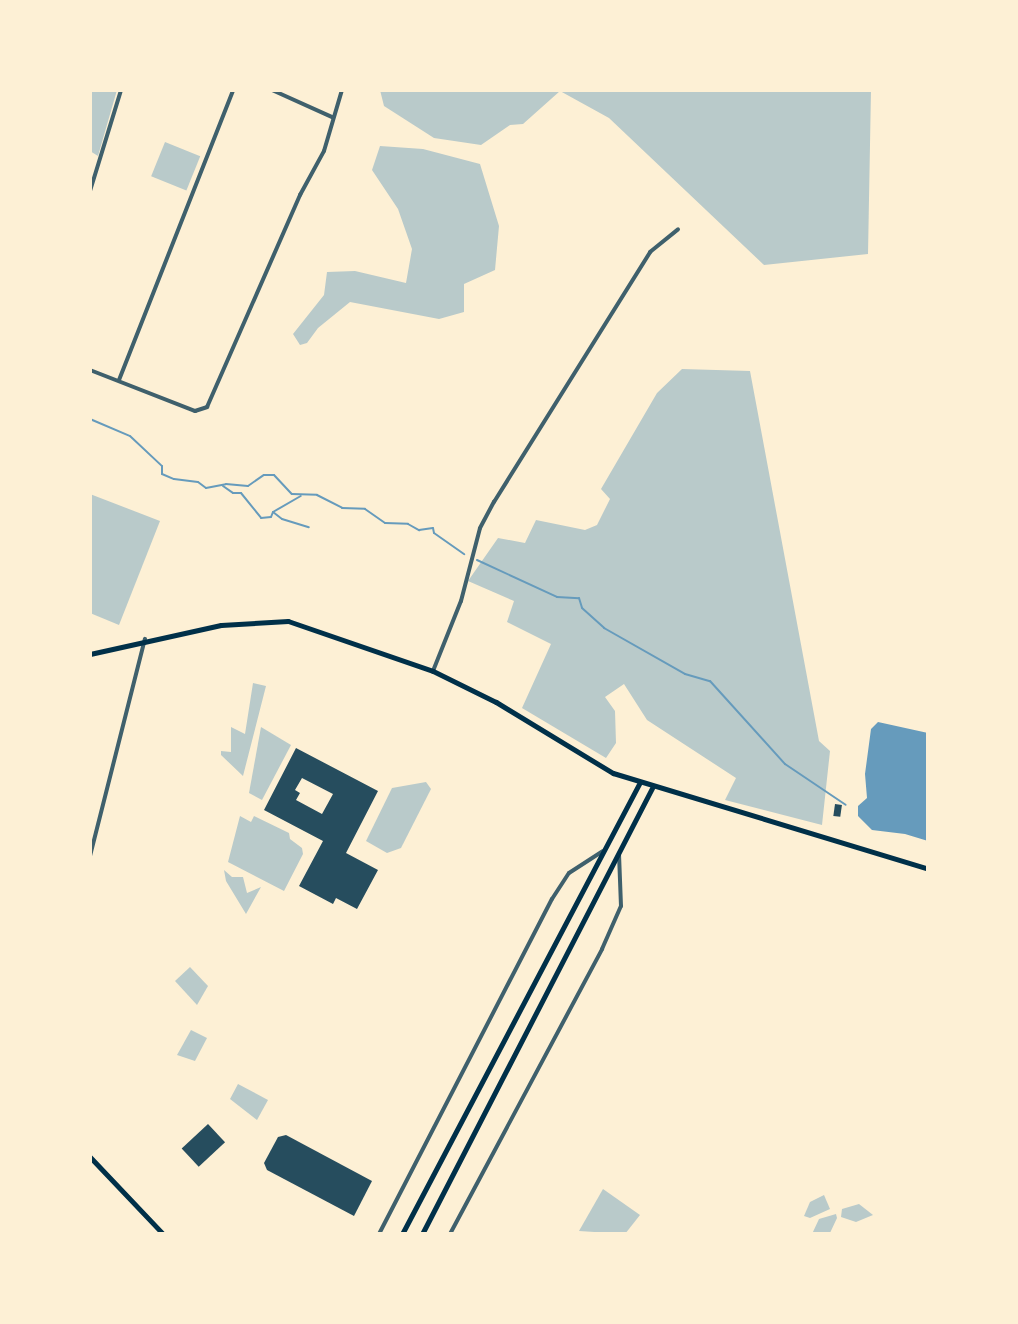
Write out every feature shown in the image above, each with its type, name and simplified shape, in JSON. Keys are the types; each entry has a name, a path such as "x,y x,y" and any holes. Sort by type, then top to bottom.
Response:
{"main road":[{"path":"90,654 145,639 220,625 282,620 433,671 494,701 599,765 640,782 928,869"},
{"path":"402,1234 640,782"},
{"path":"422,1234 653,786"},
{"path":"90,1157 163,1234"}],"street":[{"path":"90,191 121,90"},
{"path":"119,380 233,90"},
{"path":"272,90 332,117"},
{"path":"90,370 186,408 203,410 212,399 300,195 324,151 332,117 342,90"},
{"path":"433,671 460,600 480,528 494,502 650,252 678,229"},
{"path":"90,856 145,639"},
{"path":"379,1234 552,899 568,873 604,850"},
{"path":"450,1234 602,949 621,906 619,853"}],"shaded area":[{"path":"90,90 117,90 98,156 90,151"},
{"path":"380,90 871,90 868,254 764,265 609,118 560,91 523,124 510,125 481,145 434,138 384,106"},
{"path":"165,142 200,156 186,191 151,176"},
{"path":"380,146 423,149 480,164 499,226 495,270 464,284 464,312 439,319 350,302 318,328 307,343 300,345 293,334 324,295 327,272 355,271 406,283 412,249 398,209 372,170"},
{"path":"682,369 750,371 819,741 830,751 822,825 725,800 736,778 647,720 624,684 605,697 615,711 616,743 606,758 522,708 551,644 507,622 514,601 468,581 498,538 525,543 536,520 585,530 597,525 610,499 601,489 657,393"},
{"path":"90,494 160,521 119,625 90,613"},
{"path":"253,683 266,686 243,776 221,755 221,751 231,752 231,727 245,734"},
{"path":"261,727 291,745 262,800 249,793"},
{"path":"426,782 431,789 401,848 387,853 366,841 392,788"},
{"path":"240,816 251,822 254,816 289,833 290,839 302,848 303,854 284,891 228,862"},
{"path":"224,870 232,877 243,877 247,893 261,887 246,914 226,881"},
{"path":"190,967 208,986 197,1005 175,981"},
{"path":"191,1030 207,1038 195,1061 177,1055"},
{"path":"238,1084 268,1100 257,1120 230,1099"},
{"path":"603,1189 640,1215 625,1234 579,1231"},
{"path":"824,1195 830,1209 810,1218 804,1216 810,1202"},
{"path":"859,1204 873,1215 856,1222 841,1217 842,1209"},
{"path":"836,1214 837,1218 830,1233 812,1234 819,1219"}],"water":[{"path":"878,722 928,733 928,841 905,834 872,830 858,816 858,806 867,798 865,774 871,729"}],"building":[{"path":"296,748 378,791 346,853 378,870 357,909 336,898 333,904 299,886 323,841 264,810","holes":["302,778 333,794 322,814 296,800 300,793 295,790"]},
{"path":"835,804 842,805 840,817 833,816"},
{"path":"208,1124 225,1142 199,1167 182,1149"},
{"path":"286,1135 372,1181 354,1216 267,1170 264,1163 278,1137"}],"waterway":[{"path":"90,419 130,436 162,466 162,474 174,479 198,482 206,488 226,484 248,486 264,475 274,475 292,494 317,495 342,508 365,509 385,523 408,524 419,530 433,528 434,533 464,554"},
{"path":"223,486 233,493 241,493 261,518 271,517 273,512 282,519 309,527"},
{"path":"273,512 301,496"},
{"path":"477,560 557,597 579,598 582,608 604,628 685,674 710,681 785,764 846,805"}]}
